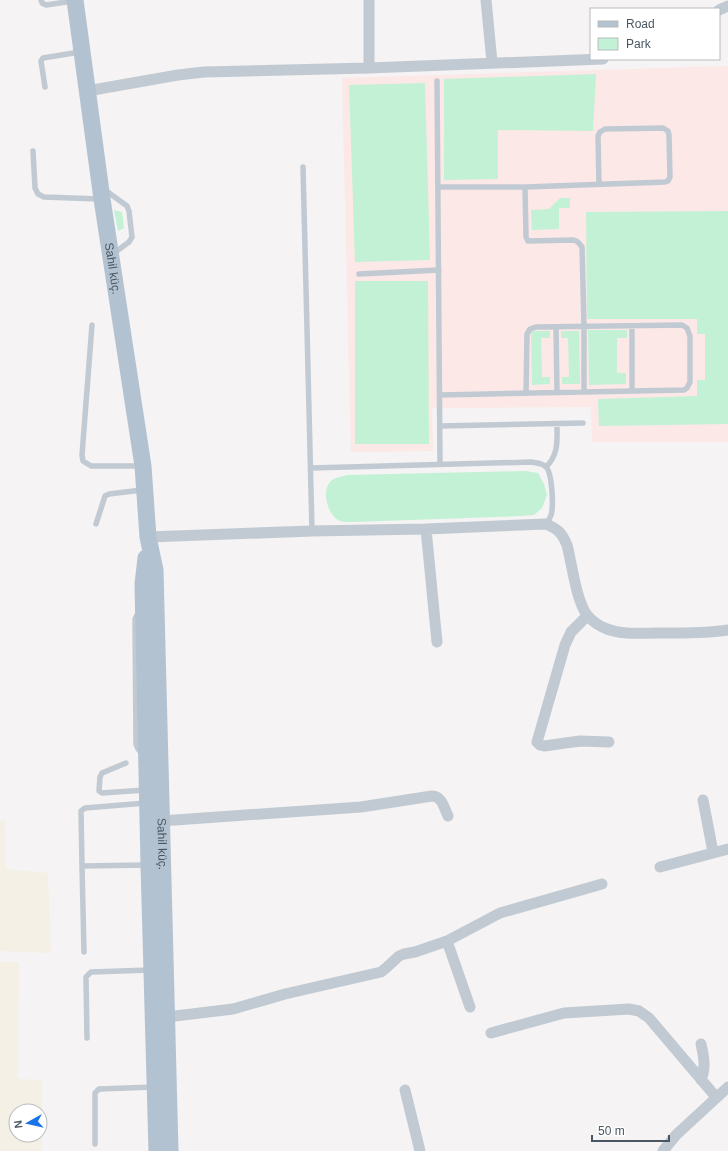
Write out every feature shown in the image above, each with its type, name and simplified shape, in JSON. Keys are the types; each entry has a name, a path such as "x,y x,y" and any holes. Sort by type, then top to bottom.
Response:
{"main road":[{"name":"Sahil küç.","path":"75,0 110,255 143,466 148,537 155,570 170,1151"},
{"name":"Sahil küç.","path":"148,537 144,570 144,605 157,1151"}],"street":[{"path":"369,0 369,68"},
{"path":"486,0 492,62"},
{"path":"87,91 192,73 590,59"},
{"path":"148,537 546,524 561,532 564,538 571,560 582,607 587,616 594,622 607,629 628,633 696,633 728,630"},
{"path":"426,529 437,642"},
{"path":"587,616 572,632 566,645 537,742 544,746 580,741 609,742"},
{"path":"161,821 361,807 432,796 436,796 440,799 448,816"},
{"path":"703,800 713,852"},
{"path":"660,868 728,849"},
{"path":"167,1017 233,1009 285,994 381,972 399,956 447,941 500,913 602,884"},
{"path":"447,941 470,1007"},
{"path":"491,1032 564,1013 629,1009 639,1011 649,1018 716,1097"},
{"path":"701,1044 705,1064 704,1074 701,1080"},
{"path":"663,1151 676,1135 728,1087"},
{"path":"405,1090 420,1151"}],"lane":[{"path":"41,0 42,3 46,5 75,0"},
{"path":"45,87 41,61 43,58 82,52"},
{"path":"437,81 440,464"},
{"path":"438,187 525,187 665,182 668,181 670,177 668,131 663,128 605,129 600,132 598,136 599,184"},
{"path":"33,151 35,188 38,194 44,197 101,193 127,206 132,237 129,242 110,255"},
{"path":"303,168 312,531"},
{"path":"525,187 526,237 528,241 576,240 582,247 584,392"},
{"path":"358,274 439,270"},
{"path":"92,324 82,455 84,461 91,466 143,466"},
{"path":"440,396 684,390 690,382 690,336 688,328 682,326 584,326 536,327 530,329 526,334 526,393"},
{"path":"632,326 632,391"},
{"path":"556,327 557,392"},
{"path":"440,426 583,423"},
{"path":"546,467 551,462 557,446 557,424"},
{"path":"311,468 539,463 546,467 551,477 552,510 551,516 546,524"},
{"path":"96,524 105,496 109,494 145,490"},
{"path":"126,763 102,773 100,777 100,791 102,793 148,796"},
{"path":"84,952 81,811 85,808 148,796"},
{"path":"82,866 149,865"},
{"path":"87,1038 86,977 91,972 152,970"},
{"path":"95,1144 95,1093 99,1089 156,1087"}],"shaded area":[{"path":"728,66 728,442 592,442 591,407 432,408 433,451 351,452 342,78"}],"green space":[{"path":"596,74 593,131 498,130 498,179 444,180 444,79"},
{"path":"425,83 430,260 355,262 349,85"},
{"path":"560,198 570,198 570,208 559,208 559,229 532,230 531,210 549,209"},
{"path":"114,210 122,212 124,228 118,231"},
{"path":"728,211 728,424 599,426 598,399 697,396 697,380 705,380 705,334 697,334 697,319 587,319 586,212"},
{"path":"355,281 428,281 429,444 355,444"},
{"path":"588,330 627,330 627,338 617,338 617,373 626,373 626,384 589,385"},
{"path":"531,331 550,331 550,338 541,338 542,377 550,377 550,384 532,385"},
{"path":"561,331 579,331 580,384 562,384 562,377 569,377 568,338 561,338"},
{"path":"526,471 538,473 544,484 547,495 542,508 534,515 344,522 340,521 332,514 326,497 327,486 330,482 336,478 347,475"}],"sand":[{"path":"0,820 5,820 6,869 48,873 51,953 0,951"},
{"path":"0,962 19,962 18,1079 42,1080 42,1103 8,1103 8,1143 42,1143 42,1151 0,1151"}]}
